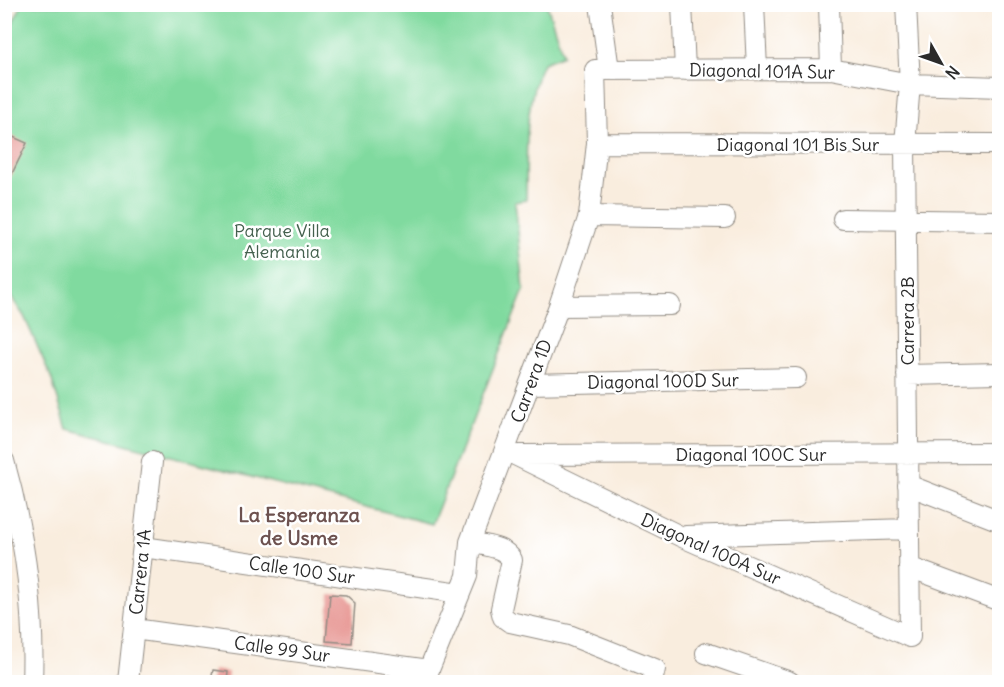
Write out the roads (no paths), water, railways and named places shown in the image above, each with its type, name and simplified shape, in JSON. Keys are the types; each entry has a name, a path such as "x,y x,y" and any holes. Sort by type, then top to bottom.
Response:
{"street":[{"name":"Carrera 1D","path":"427,676 467,576 470,542 509,456 530,384 589,216 602,70 600,4"},
{"path":"682,4 685,70"},
{"path":"754,4 757,69"},
{"path":"829,4 831,69"},
{"name":"Carrera 2B","path":"906,4 910,84 905,144 910,638"},
{"name":"Diagonal 101A Sur","path":"602,70 831,69 910,84 999,87"},
{"name":"Diagonal 101 Bis Sur","path":"597,143 999,144"},
{"path":"589,216 725,218"},
{"path":"843,219 999,221"},
{"path":"559,306 670,304"},
{"path":"907,375 999,373"},
{"name":"Diagonal 100D Sur","path":"530,384 796,378"},
{"name":"Diagonal 100C Sur","path":"509,456 999,453"},
{"name":"Diagonal 100A Sur","path":"509,456 680,536 910,638"},
{"path":"4,461 25,559 33,656 32,682"},
{"name":"Carrera 1A","path":"128,682 152,462"},
{"path":"908,485 999,520"},
{"path":"680,536 908,529"},
{"path":"470,542 502,549 512,560 501,609 503,617 510,622 569,635 653,676"},
{"name":"Calle 100 Sur","path":"143,547 460,593"},
{"path":"909,567 999,601"},
{"name":"Calle 99 Sur","path":"134,628 427,676"},
{"path":"706,652 790,682"}],"district":[{"name":"La Esperanza de Usme","path":"299,526"}],"park label":[{"name":"Parque Villa Alemania","path":"282,240"}]}
